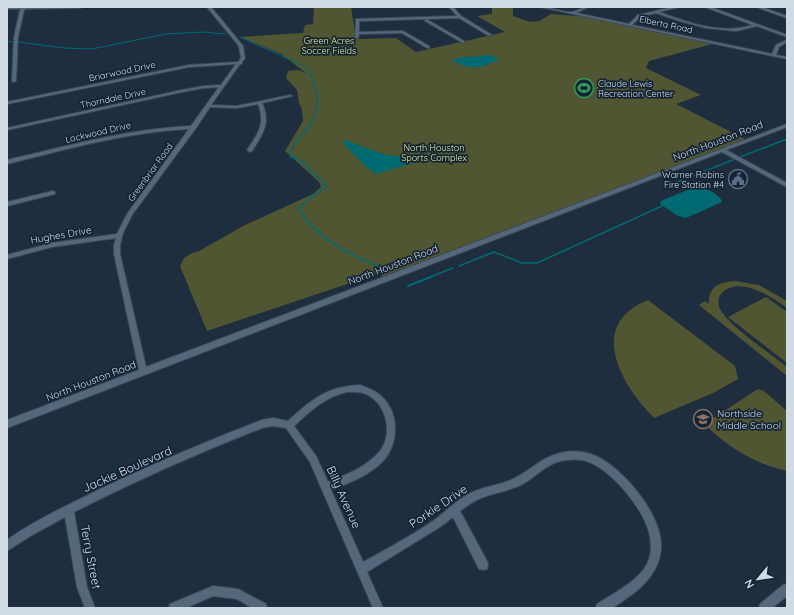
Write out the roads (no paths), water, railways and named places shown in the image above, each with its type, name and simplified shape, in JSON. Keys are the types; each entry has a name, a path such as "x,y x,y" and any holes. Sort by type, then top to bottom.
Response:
{"street":[{"path":"9,8 80,7"},
{"path":"209,7 241,46 244,55 241,63"},
{"path":"451,7 460,18 490,35"},
{"name":"Elberta Road","path":"542,7 787,58"},
{"path":"573,13 586,7"},
{"path":"630,25 639,16 678,7"},
{"path":"707,7 787,36"},
{"path":"758,7 787,17"},
{"path":"14,81 16,37 22,10 25,8"},
{"path":"656,12 681,21 724,29 741,30 757,25"},
{"path":"428,47 403,32 357,35 357,20 426,20 460,18"},
{"path":"426,20 462,42"},
{"path":"774,55 777,46 787,41"},
{"name":"Greenbriar Road","path":"143,372 118,264 117,244 119,236 129,215 241,63"},
{"name":"Briarwood Drive","path":"7,103 189,66 241,63"},
{"name":"Thorndale Drive","path":"7,129 187,90 223,86"},
{"path":"210,106 237,107 260,104 290,96"},
{"path":"250,150 256,141 265,120 264,112 260,104"},
{"name":"North Houston Road","path":"7,424 787,125"},
{"name":"Lockwood Drive","path":"7,162 131,133 163,128 194,127"},
{"path":"722,150 787,185"},
{"path":"7,204 53,193"},
{"name":"Hughes Drive","path":"7,257 52,245 119,236"},
{"path":"289,426 317,400 328,394 348,388 370,391 386,406 392,424 390,438 384,453 362,471 326,487"},
{"name":"Jackie Boulevard","path":"7,546 22,534 69,510 85,500 132,478 262,424 274,422 289,426"},
{"name":"Billy Avenue","path":"289,426 313,459 362,568 378,608"},
{"name":"Porkie Drive","path":"362,568 408,542 470,498 509,485 545,462 559,457 574,455 592,459 612,471 630,490 646,512 655,538 654,560 645,577 631,590 601,608"},
{"name":"Terry Street","path":"69,510 82,587 90,608"},
{"path":"455,510 470,543 483,565"},
{"path":"764,608 787,589"},
{"path":"174,608 213,591 238,594 262,608"}],"waterway":[{"path":"19,42 64,48 92,49 166,34 202,32 226,34"},
{"path":"240,37 306,67 308,71"},
{"path":"7,41 12,42"},
{"path":"308,70 317,92 317,106 312,121 308,128 295,142 290,156 301,161 327,186 298,208 306,220 326,239 349,253 387,270"},
{"path":"740,157 787,139"},
{"path":"677,189 670,185 735,159"},
{"path":"459,266 494,252 522,263 537,263 662,206"},
{"path":"430,277 453,268"},
{"path":"408,286 433,276"}],"place":[{"name":"Claude Lewis Recreation Center","path":"584,88"},
{"name":"Warner Robins Fire Station #4","path":"738,179"},
{"name":"Northside Middle School","path":"703,419"}],"park label":[{"name":"Green Acres Soccer Fields","path":"329,46"},
{"name":"North Houston Sports Complex","path":"434,152"}]}
